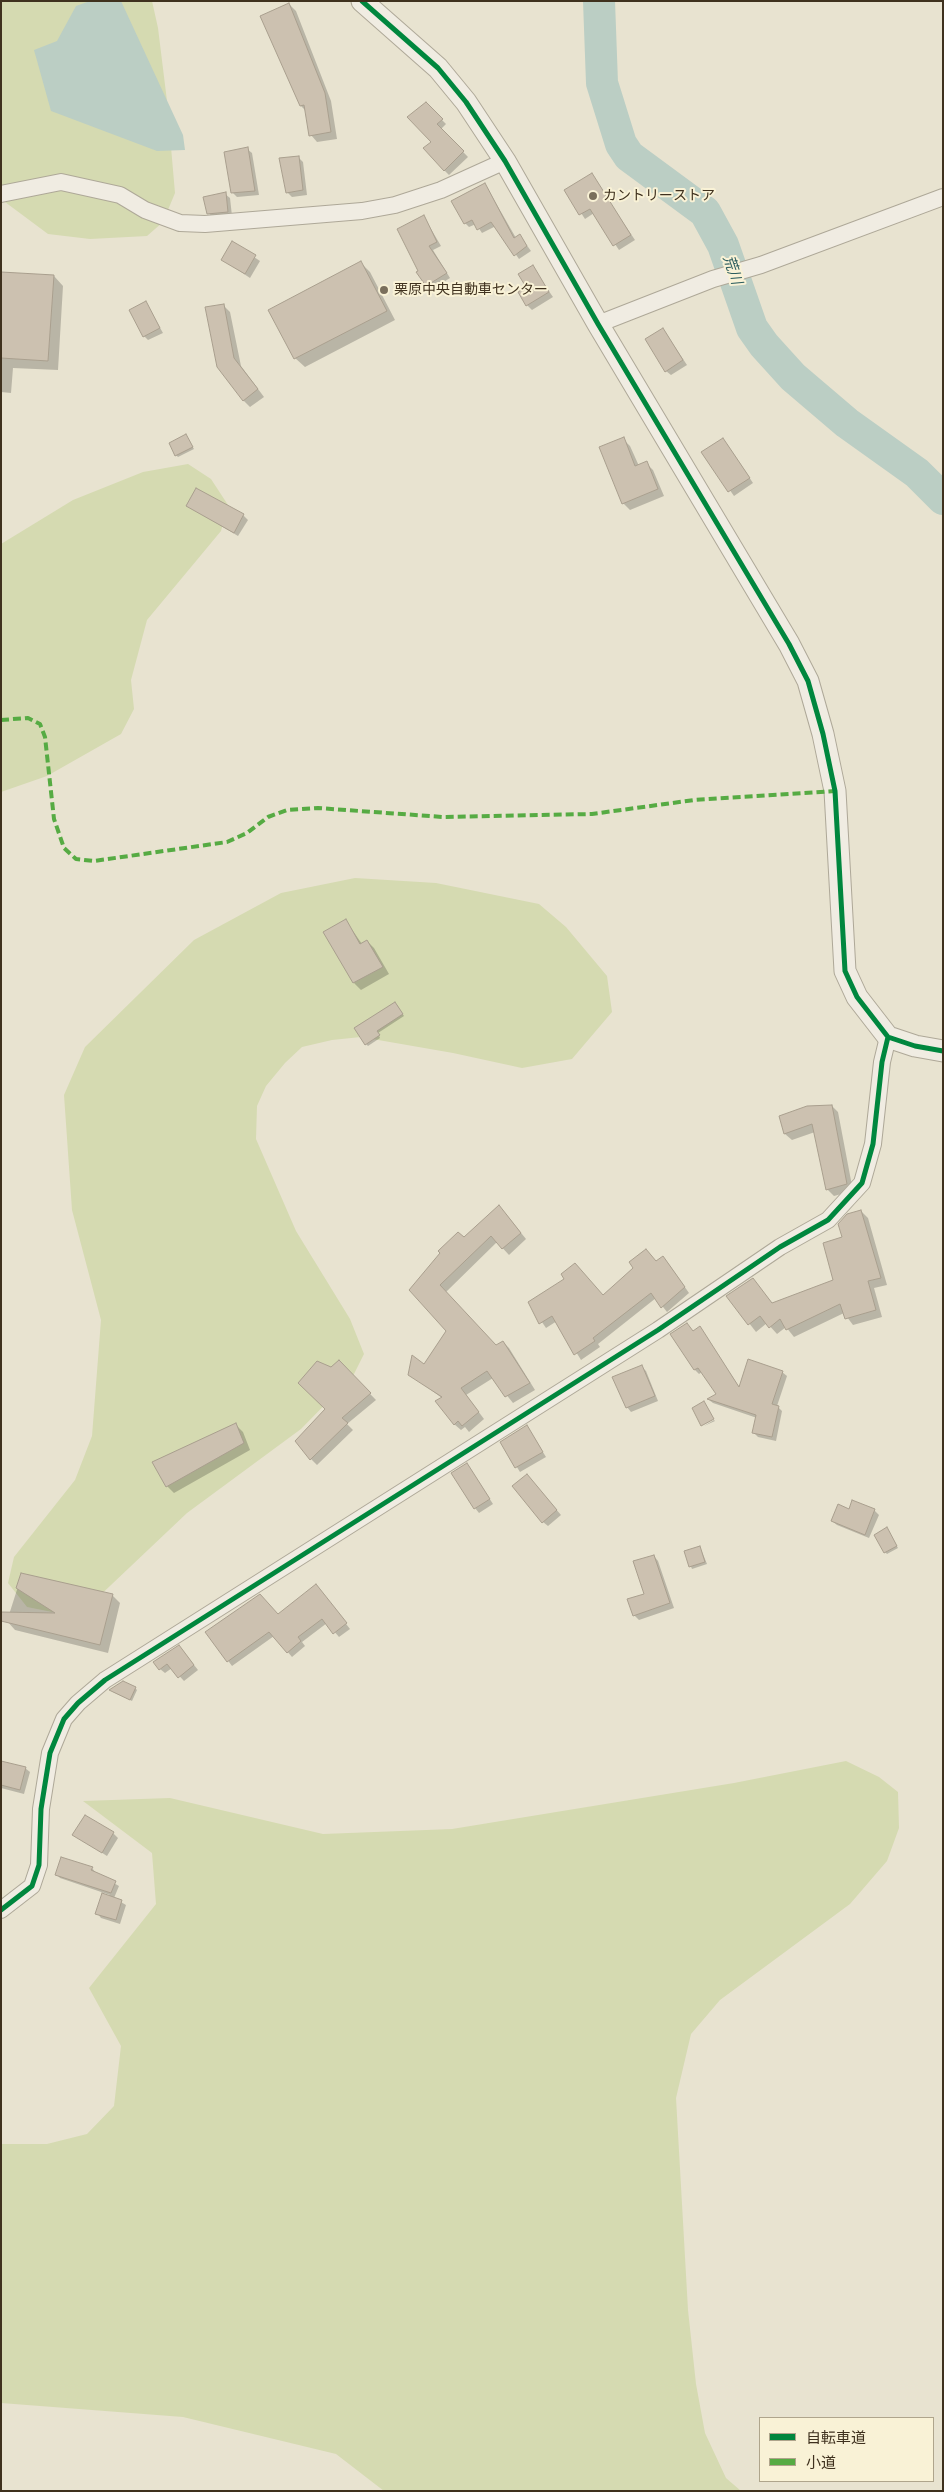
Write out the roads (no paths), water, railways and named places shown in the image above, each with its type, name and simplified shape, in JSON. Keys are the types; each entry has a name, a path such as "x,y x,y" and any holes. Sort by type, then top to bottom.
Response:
{"street":[{"path":"362,1 438,68 466,102 505,161 598,324 789,644 808,681 834,791 845,971 857,997 888,1037 915,1046 943,1051"},
{"path":"1,194 61,182 120,195 145,210 180,223 205,224 362,211 395,205 441,190 505,161"},
{"path":"598,324 713,279 761,265 943,197"},
{"path":"1,1910 32,1886 41,1847 41,1809 50,1754 64,1719 78,1703 105,1680 658,1330 780,1247 828,1220 862,1183 873,1144 882,1062 888,1037"}],"waterway":[{"name":"荒川","path":"599,1 602,83 621,144 629,156 705,212 723,245 752,328 764,345 793,377 847,423 917,473 943,499"}],"place":[{"name":"カントリーストア","path":"593,196"},
{"name":"栗原中央自動車センター","path":"384,290"}]}
